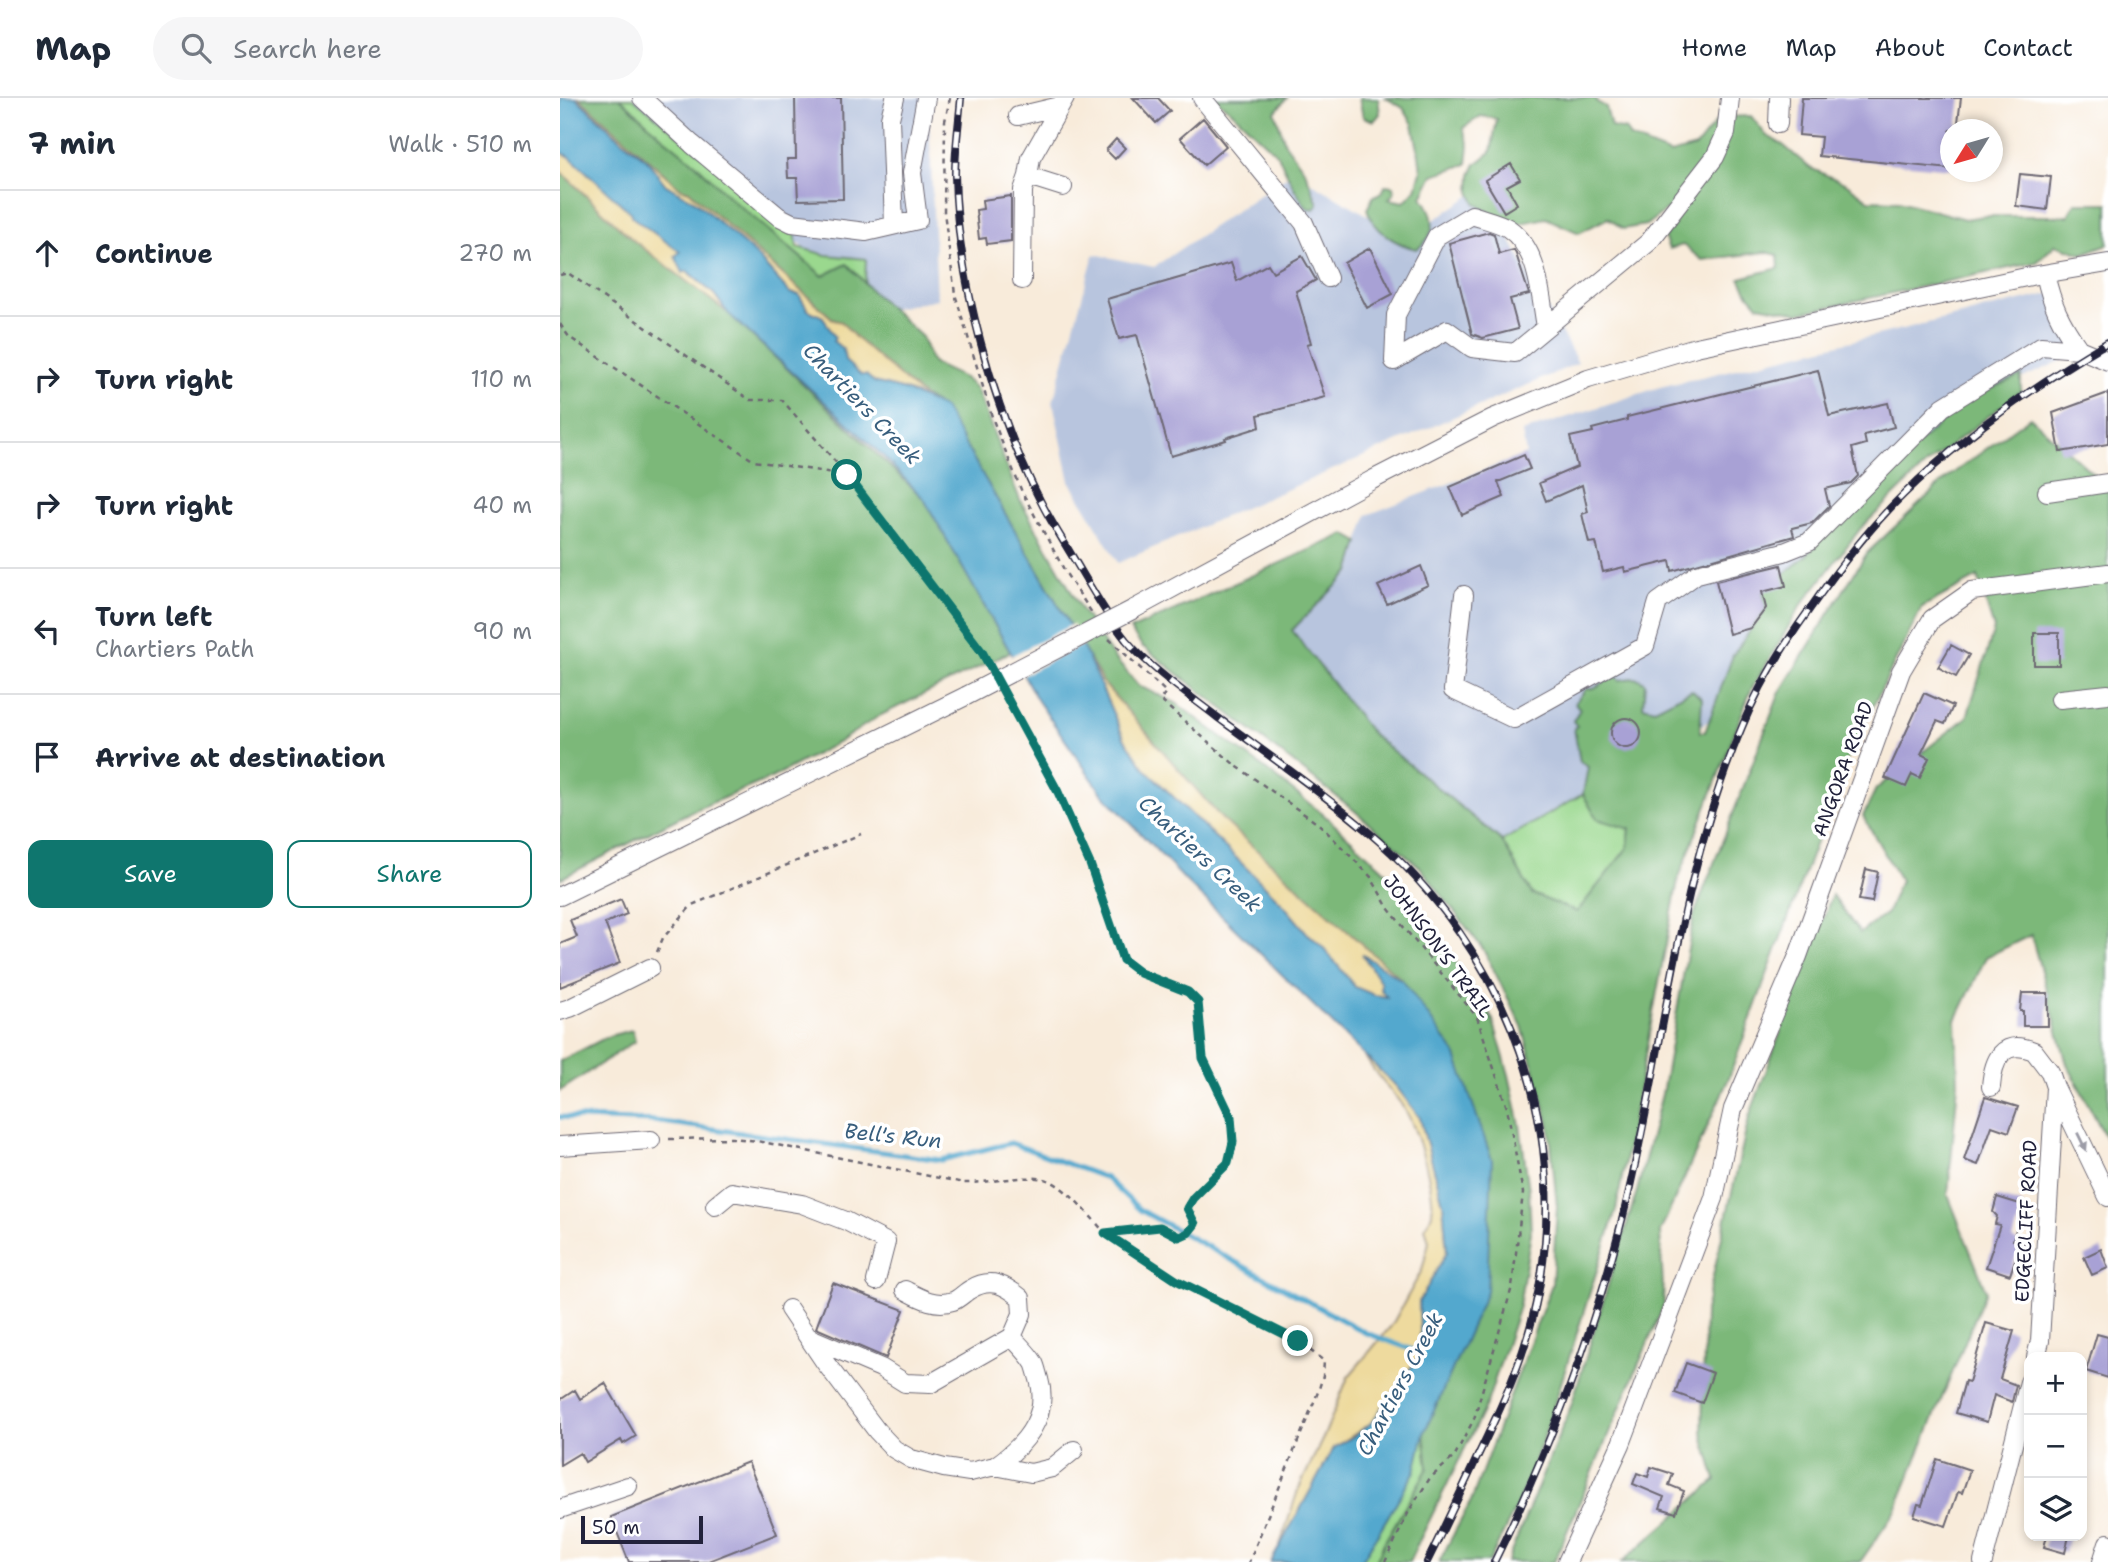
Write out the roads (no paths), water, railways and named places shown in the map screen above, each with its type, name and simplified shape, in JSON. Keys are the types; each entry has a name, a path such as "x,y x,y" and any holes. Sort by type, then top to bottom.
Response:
{"street":[{"path":"642,98 778,216 792,223 866,232 918,220 912,173 926,98"},
{"path":"894,225 890,118 895,98"},
{"path":"1202,98 1304,223 1328,278"},
{"path":"1546,327 1536,270 1525,248 1508,228 1472,215 1437,236 1396,314 1394,361 1447,330 1472,348 1515,353 1649,242 1716,157 1726,133 1730,98"},
{"path":"1778,124 1779,98"},
{"path":"1018,116 1063,102"},
{"path":"1023,280 1023,190 1031,158 1063,102"},
{"path":"1028,176 1063,187"},
{"path":"560,895 966,696 1480,425 1588,379 1696,347 2108,263"},
{"path":"2045,274 2051,301 2060,321 2079,349"},
{"path":"1464,594 1452,690 1514,719 1646,646 1658,602 1697,574 1784,552 1809,542 1943,407 2041,346 2079,349 2108,361"},
{"path":"2047,492 2108,482"},
{"name":"ANGORA ROAD","path":"1567,1562 1621,1444 1714,1198 1732,1109 1798,956 1900,671 1932,619 1972,591 2108,573"},
{"path":"2060,699 2108,694"},
{"path":"560,1011 650,968"},
{"path":"1991,1087 1992,1069 1999,1054 2010,1047 2034,1051 2050,1072 2108,1197"},
{"name":"EDGECLIFF ROAD","path":"2037,1352 2055,1087"},
{"path":"560,1146 651,1140"},
{"path":"715,1206 732,1192 802,1204 846,1221 886,1242 876,1281"},
{"path":"808,1337 881,1368 905,1382 930,1384 1012,1337 1022,1314 1021,1298 1006,1286 989,1281 973,1287 954,1301 929,1302 905,1290"},
{"path":"789,1309 877,1431 894,1450 911,1459 970,1472 995,1466 1014,1453 1031,1433 1040,1412 1043,1392 1034,1364 1012,1337"},
{"path":"1983,1562 2024,1402"},
{"path":"995,1466 1031,1473 1052,1468 1074,1450"},
{"path":"560,1509 628,1486"},
{"path":"2102,1562 2108,1543"}],"water":[{"name":"Chartiers Creek","path":"560,98 576,98 646,159 666,185 695,201 755,254 790,293 799,295 808,310 823,317 835,338 833,341 843,349 845,361 861,375 866,375 874,382 905,390 944,408 1087,655 1124,738 1146,770 1281,902 1355,987 1387,997 1362,954 1403,981 1455,1053 1492,1160 1487,1291 1424,1433 1415,1471 1361,1562 1271,1562 1334,1448 1371,1423 1421,1354 1419,1302 1447,1252 1443,1203 1420,1118 1396,1086 1187,882 1102,793 1038,701 924,499 883,456 728,313 714,294 687,271 683,273 675,256 680,252 632,217 631,213 569,156 560,152"}],"waterway":[{"name":"Bell's Run","path":"560,1117 654,1121 941,1160 1011,1143 1106,1178 1140,1210 1366,1333 1421,1353"}],"railway":[{"path":"961,98 955,175 957,215 970,300 993,385 1008,426 1024,466 1052,522 1104,609 1136,651 1181,690 1348,815 1416,878 1459,931 1494,990 1520,1051 1538,1116 1546,1183 1544,1251 1532,1320 1504,1400 1427,1562"},
{"path":"1494,1562 1551,1436 1598,1305 1637,1155 1673,969 1701,846 1720,786 1756,696 1790,638 1831,580 1890,508 1950,452 2001,412 2108,342"}]}
